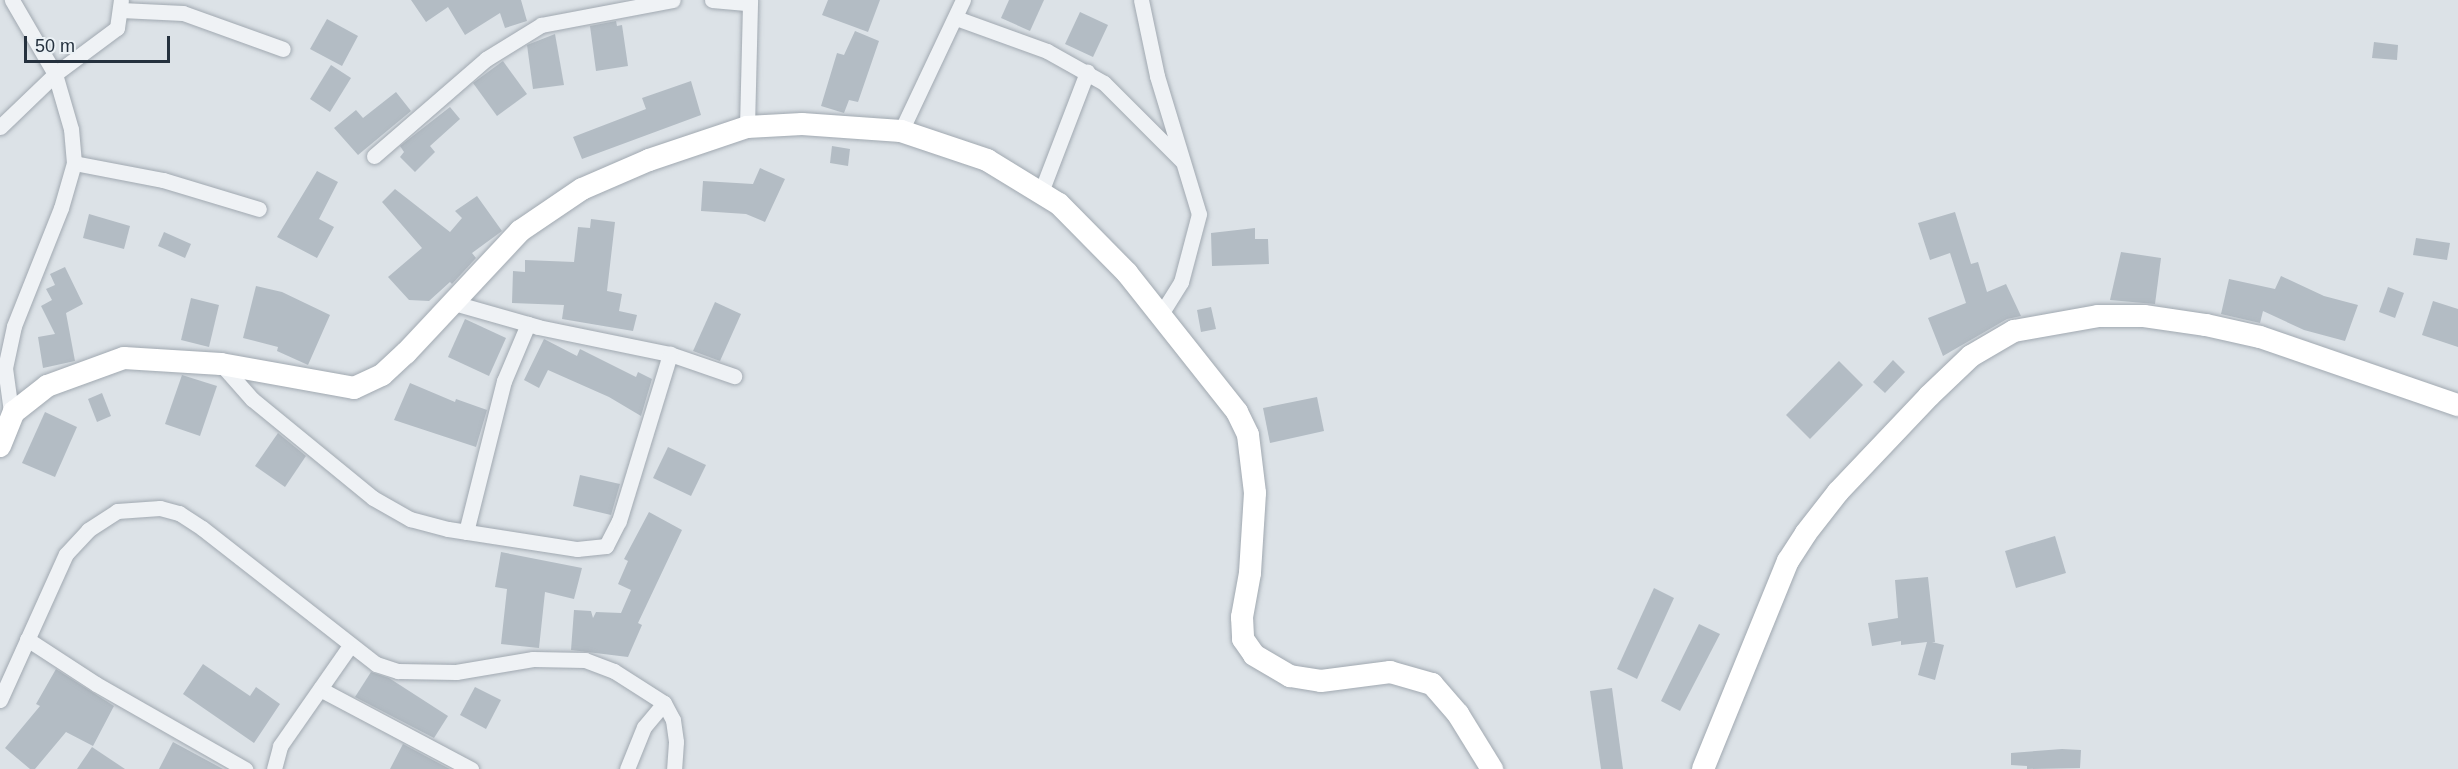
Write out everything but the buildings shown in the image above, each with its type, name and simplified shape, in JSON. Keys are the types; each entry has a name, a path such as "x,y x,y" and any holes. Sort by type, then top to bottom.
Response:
{"main road":[{"path":"0,446 14,412 47,386 124,358 221,364 354,388 382,375 454,303 520,231 582,189 649,160 747,127 802,124 901,131 987,160 1041,192 1089,231 1161,314 1237,412 1248,435 1255,493 1250,573 1242,617 1243,639 1254,655 1290,676 1322,681 1390,672 1432,684 1458,714 1492,769"},
{"path":"1703,769 1788,561 1806,533 1838,492 1929,396 1971,356 2014,331 2098,316 2144,316 2206,325 2260,337 2458,405"}],"street":[{"path":"12,0 55,74 71,129 74,163 61,208 14,326 5,368 12,419"},
{"path":"374,156 486,59 541,25 673,0"},
{"path":"712,0 749,2 747,127"},
{"path":"901,131 963,0"},
{"path":"1141,0 1157,76 1199,214 1181,282 1161,314"},
{"path":"0,127 55,74 117,28 121,5 183,13 283,49"},
{"path":"956,18 1002,32 1087,72 1104,83 1184,164"},
{"path":"1041,192 1087,72"},
{"path":"74,163 164,180 259,209"},
{"path":"454,303 528,324 670,354 734,376"},
{"path":"466,532 504,381 528,324"},
{"path":"221,364 252,399 373,498 410,519 466,532 577,549 606,546 619,521 670,354"},
{"path":"0,700 66,554 88,530 117,511 144,507 179,513 202,528 349,647 376,664 398,671 456,672 533,659 585,660 614,671 664,703 673,720 676,742 674,769"},
{"path":"27,639 96,684 245,769"},
{"path":"274,769 280,746 349,647"},
{"path":"320,689 471,769"},
{"path":"627,769 644,727 664,703"}]}
